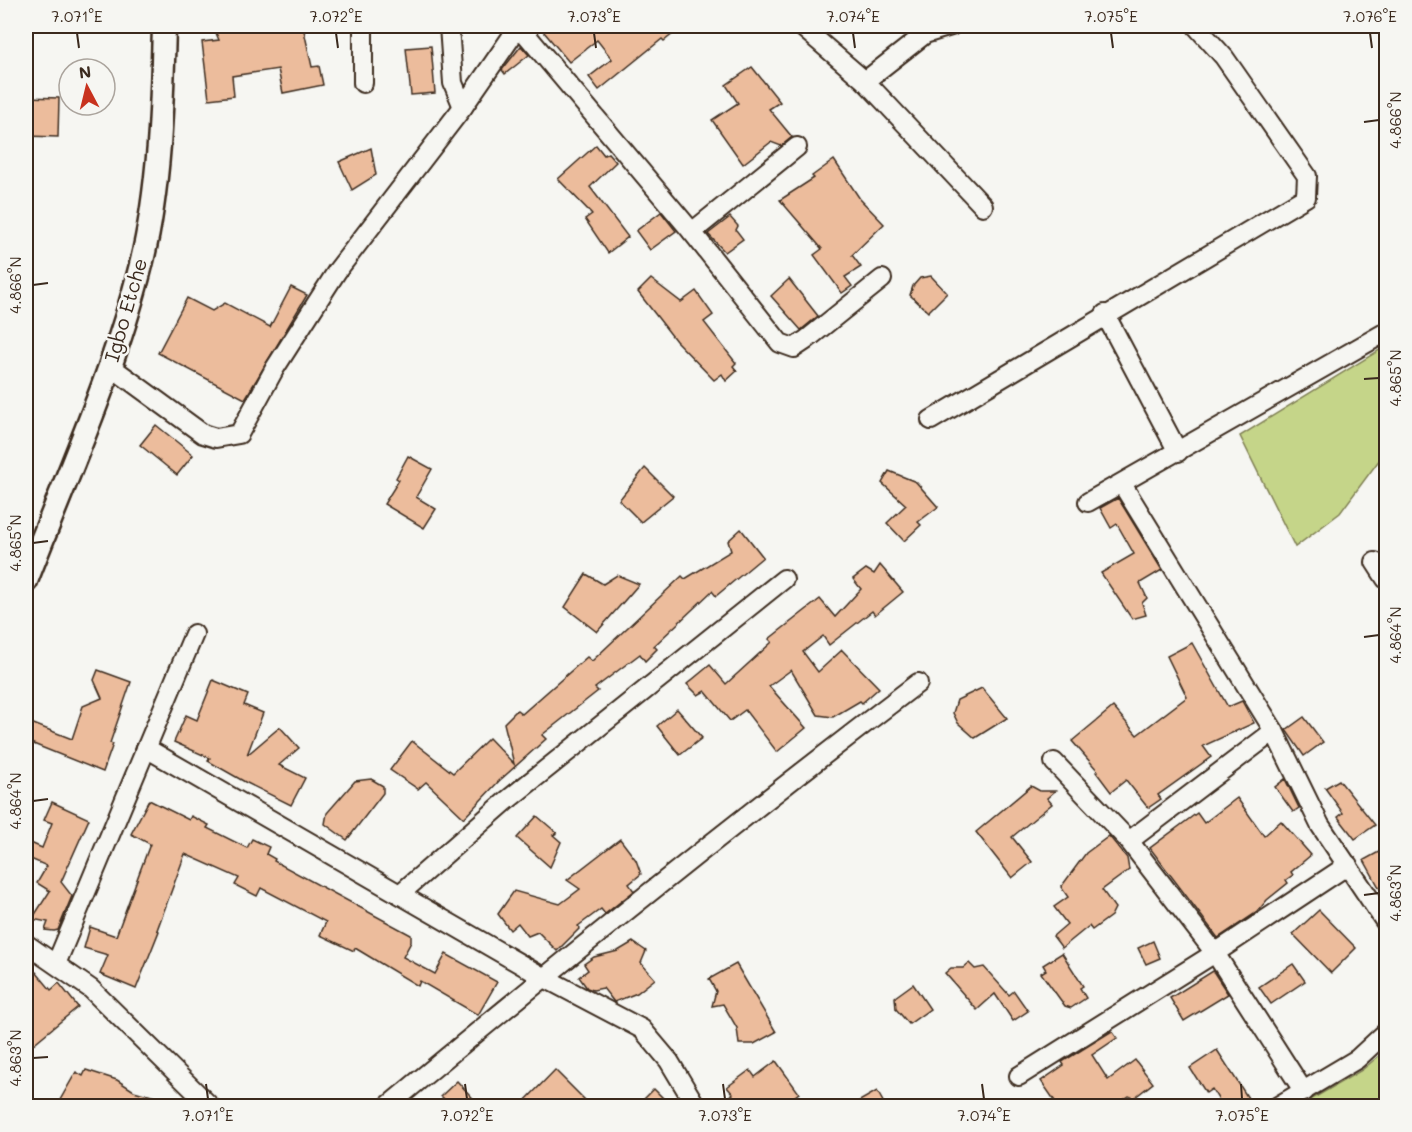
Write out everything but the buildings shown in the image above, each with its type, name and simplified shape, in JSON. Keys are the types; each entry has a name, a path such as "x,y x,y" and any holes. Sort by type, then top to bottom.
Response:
{"street":[{"name":"Igbo Etche","path":"26,581 110,366 141,265 156,178 164,26"},
{"path":"363,26 363,83"},
{"path":"449,26 453,83 463,107"},
{"path":"110,366 203,434 216,438 227,438 239,434 275,368 337,271 463,107 519,26 692,232 780,343 794,348 882,279"},
{"path":"801,26 865,81 983,206"},
{"path":"865,81 925,34 951,26"},
{"path":"931,420 1105,314 1306,197 1307,176 1224,57 1196,26"},
{"path":"692,232 797,147"},
{"path":"1105,314 1178,452"},
{"path":"1088,502 1386,332"},
{"path":"1122,484 1274,731 1320,825 1386,923"},
{"path":"1375,562 1386,579"},
{"path":"401,892 505,802 784,579"},
{"path":"56,964 194,634"},
{"path":"388,1107 543,977 918,683"},
{"path":"1129,841 1274,731"},
{"path":"146,748 401,892 543,977 642,1029 669,1061 696,1107"},
{"path":"1054,762 1129,841 1215,953 1304,1092"},
{"path":"1020,1076 1215,953 1348,865"},
{"path":"26,944 56,964 119,1015 210,1107"},
{"path":"1278,1107 1357,1059 1386,1032"}],"green space":[{"path":"1386,346 1386,451 1340,513 1295,547 1240,436"},
{"path":"1386,1050 1386,1106 1300,1106 1362,1070"}]}
